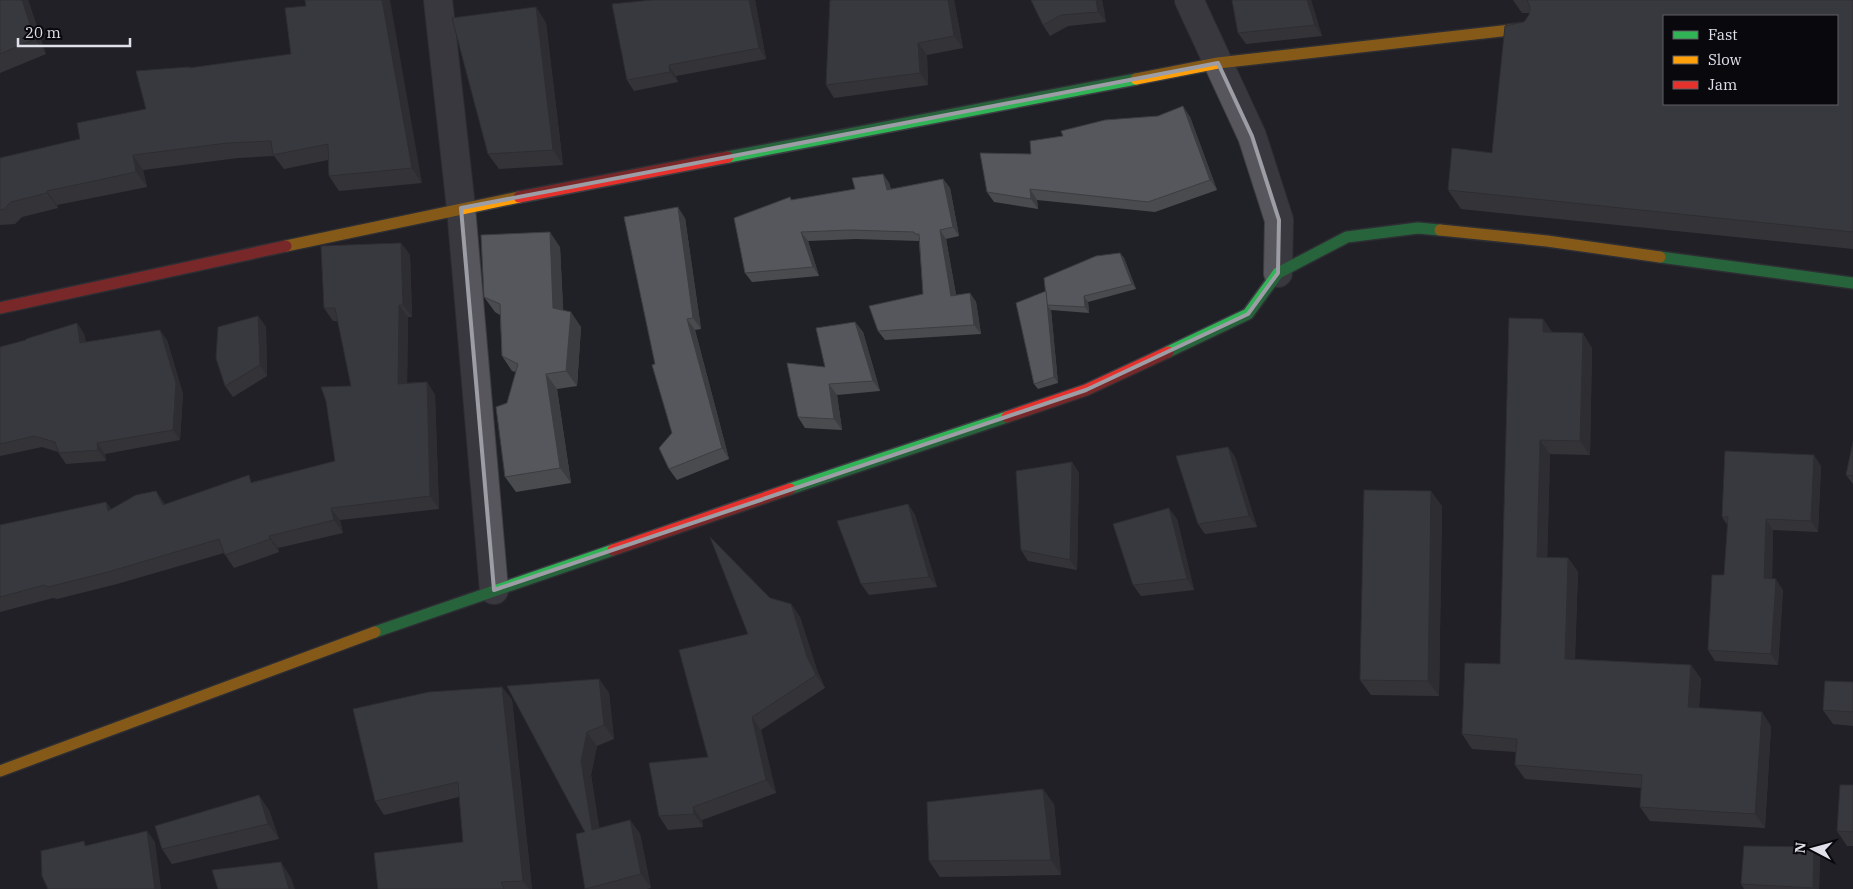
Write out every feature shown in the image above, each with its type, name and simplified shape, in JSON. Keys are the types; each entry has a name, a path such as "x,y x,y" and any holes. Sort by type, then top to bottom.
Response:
{"street":[{"path":"438,0 461,208 494,590"},
{"path":"1189,0 1252,136 1279,220 1278,273"},
{"path":"0,308 461,208 1218,63 1528,28"},
{"path":"0,771 352,640 494,590 1086,390 1248,314 1278,273 1347,237 1418,228 1547,241 1853,283"}],"highlighted area":[{"path":"1218,63 1252,136 1279,220 1278,273 1248,314 1086,390 494,590 461,208"}],"building":[{"path":"0,0 22,0 35,39 0,54"},
{"path":"305,0 382,0 412,168 329,176 328,144 273,155 271,141 227,143 133,155 136,172 47,191 47,193 11,202 4,209 0,210 0,158 80,139 77,123 146,109 136,71 189,68 291,54 285,8 306,6"},
{"path":"652,0 749,0 759,48 669,65 670,72 627,80 612,4"},
{"path":"830,0 948,0 954,36 918,43 920,73 826,85"},
{"path":"1031,0 1096,0 1098,12 1061,15 1043,25"},
{"path":"1232,0 1307,0 1315,25 1238,33"},
{"path":"1527,0 1853,0 1853,232 1448,190 1452,148 1492,153 1505,26 1524,22 1529,15 1530,7"},
{"path":"536,7 553,150 488,154 452,18"},
{"path":"1183,106 1210,180 1148,202 1030,189 1031,199 987,192 980,153 1031,154 1030,141 1063,136 1061,131 1105,120 1158,116"},
{"path":"883,174 887,190 943,179 953,227 940,230 951,296 970,293 974,325 878,331 869,306 923,294 919,234 914,232 850,230 801,232 813,267 745,273 734,218 790,197 791,200 855,189 852,178"},
{"path":"678,207 693,318 687,319 722,448 669,469 659,448 672,433 652,365 655,364 624,217"},
{"path":"550,232 553,308 571,312 566,371 546,374 560,468 505,477 496,407 507,403 518,364 502,356 500,304 484,297 481,235"},
{"path":"401,243 403,305 399,305 398,384 427,382 430,496 331,508 334,520 269,536 270,539 225,555 219,539 108,572 48,587 44,585 0,597 0,525 106,502 108,511 136,495 156,491 163,505 249,475 251,483 335,461 326,401 321,387 351,386 335,308 324,308 321,246"},
{"path":"1120,253 1132,284 1084,296 1085,307 1047,305 1044,278 1096,256"},
{"path":"1046,291 1054,377 1034,384 1016,303"},
{"path":"258,316 260,365 225,386 216,358 218,327"},
{"path":"1509,318 1543,319 1543,332 1583,333 1580,441 1540,440 1537,557 1568,558 1565,659 1691,665 1688,707 1762,712 1755,814 1640,807 1642,775 1515,765 1517,739 1462,734 1465,663 1500,664"},
{"path":"855,322 873,381 829,384 834,419 798,417 787,363 825,367 816,328"},
{"path":"77,323 80,343 160,330 176,383 173,430 97,443 98,450 59,453 55,442 34,436 0,444 0,347"},
{"path":"1853,442 1853,476 1846,475"},
{"path":"1228,447 1249,516 1198,524 1176,456"},
{"path":"1725,451 1814,455 1811,521 1766,519 1764,578 1776,579 1771,654 1708,650 1712,575 1724,575 1728,517 1722,517"},
{"path":"1072,462 1070,560 1021,550 1016,471"},
{"path":"1364,490 1431,491 1428,681 1360,680"},
{"path":"908,504 929,577 861,584 837,521"},
{"path":"1169,508 1187,579 1133,585 1113,524"},
{"path":"710,537 770,598 791,604 807,657 816,675 752,717 766,780 693,807 694,814 659,816 649,763 708,757 679,650 748,634"},
{"path":"599,679 604,725 587,732 581,761 592,830 630,820 641,874 585,889 576,834 585,832 507,686"},
{"path":"1825,681 1853,682 1853,712 1823,710"},
{"path":"502,687 523,881 501,882 504,889 378,889 374,853 463,842 458,782 375,801 353,709 429,692"},
{"path":"1840,785 1853,785 1853,832 1837,831"},
{"path":"1043,789 1051,860 929,861 927,802"},
{"path":"259,795 268,824 162,849 155,826"},
{"path":"147,831 155,889 48,889 42,876 41,851 84,841 85,846"},
{"path":"1744,846 1814,847 1813,888 1741,884"},
{"path":"281,862 289,889 218,889 212,870"}],"traffic: fast":[{"path":"728,157 1136,79"},
{"path":"1168,352 1248,314 1278,273 1347,237 1418,228 1440,230"},
{"path":"1660,257 1853,283"},
{"path":"790,489 1007,417"},
{"path":"375,632 613,550"}],"traffic: slow":[{"path":"1136,79 1218,63 1528,28"},
{"path":"286,246 519,197"},
{"path":"1440,230 1547,241 1660,257"},
{"path":"0,771 375,632"}],"traffic: jam":[{"path":"519,197 728,157"},
{"path":"0,308 286,246"},
{"path":"1007,417 1086,390 1168,352"},
{"path":"613,550 790,489"}]}
